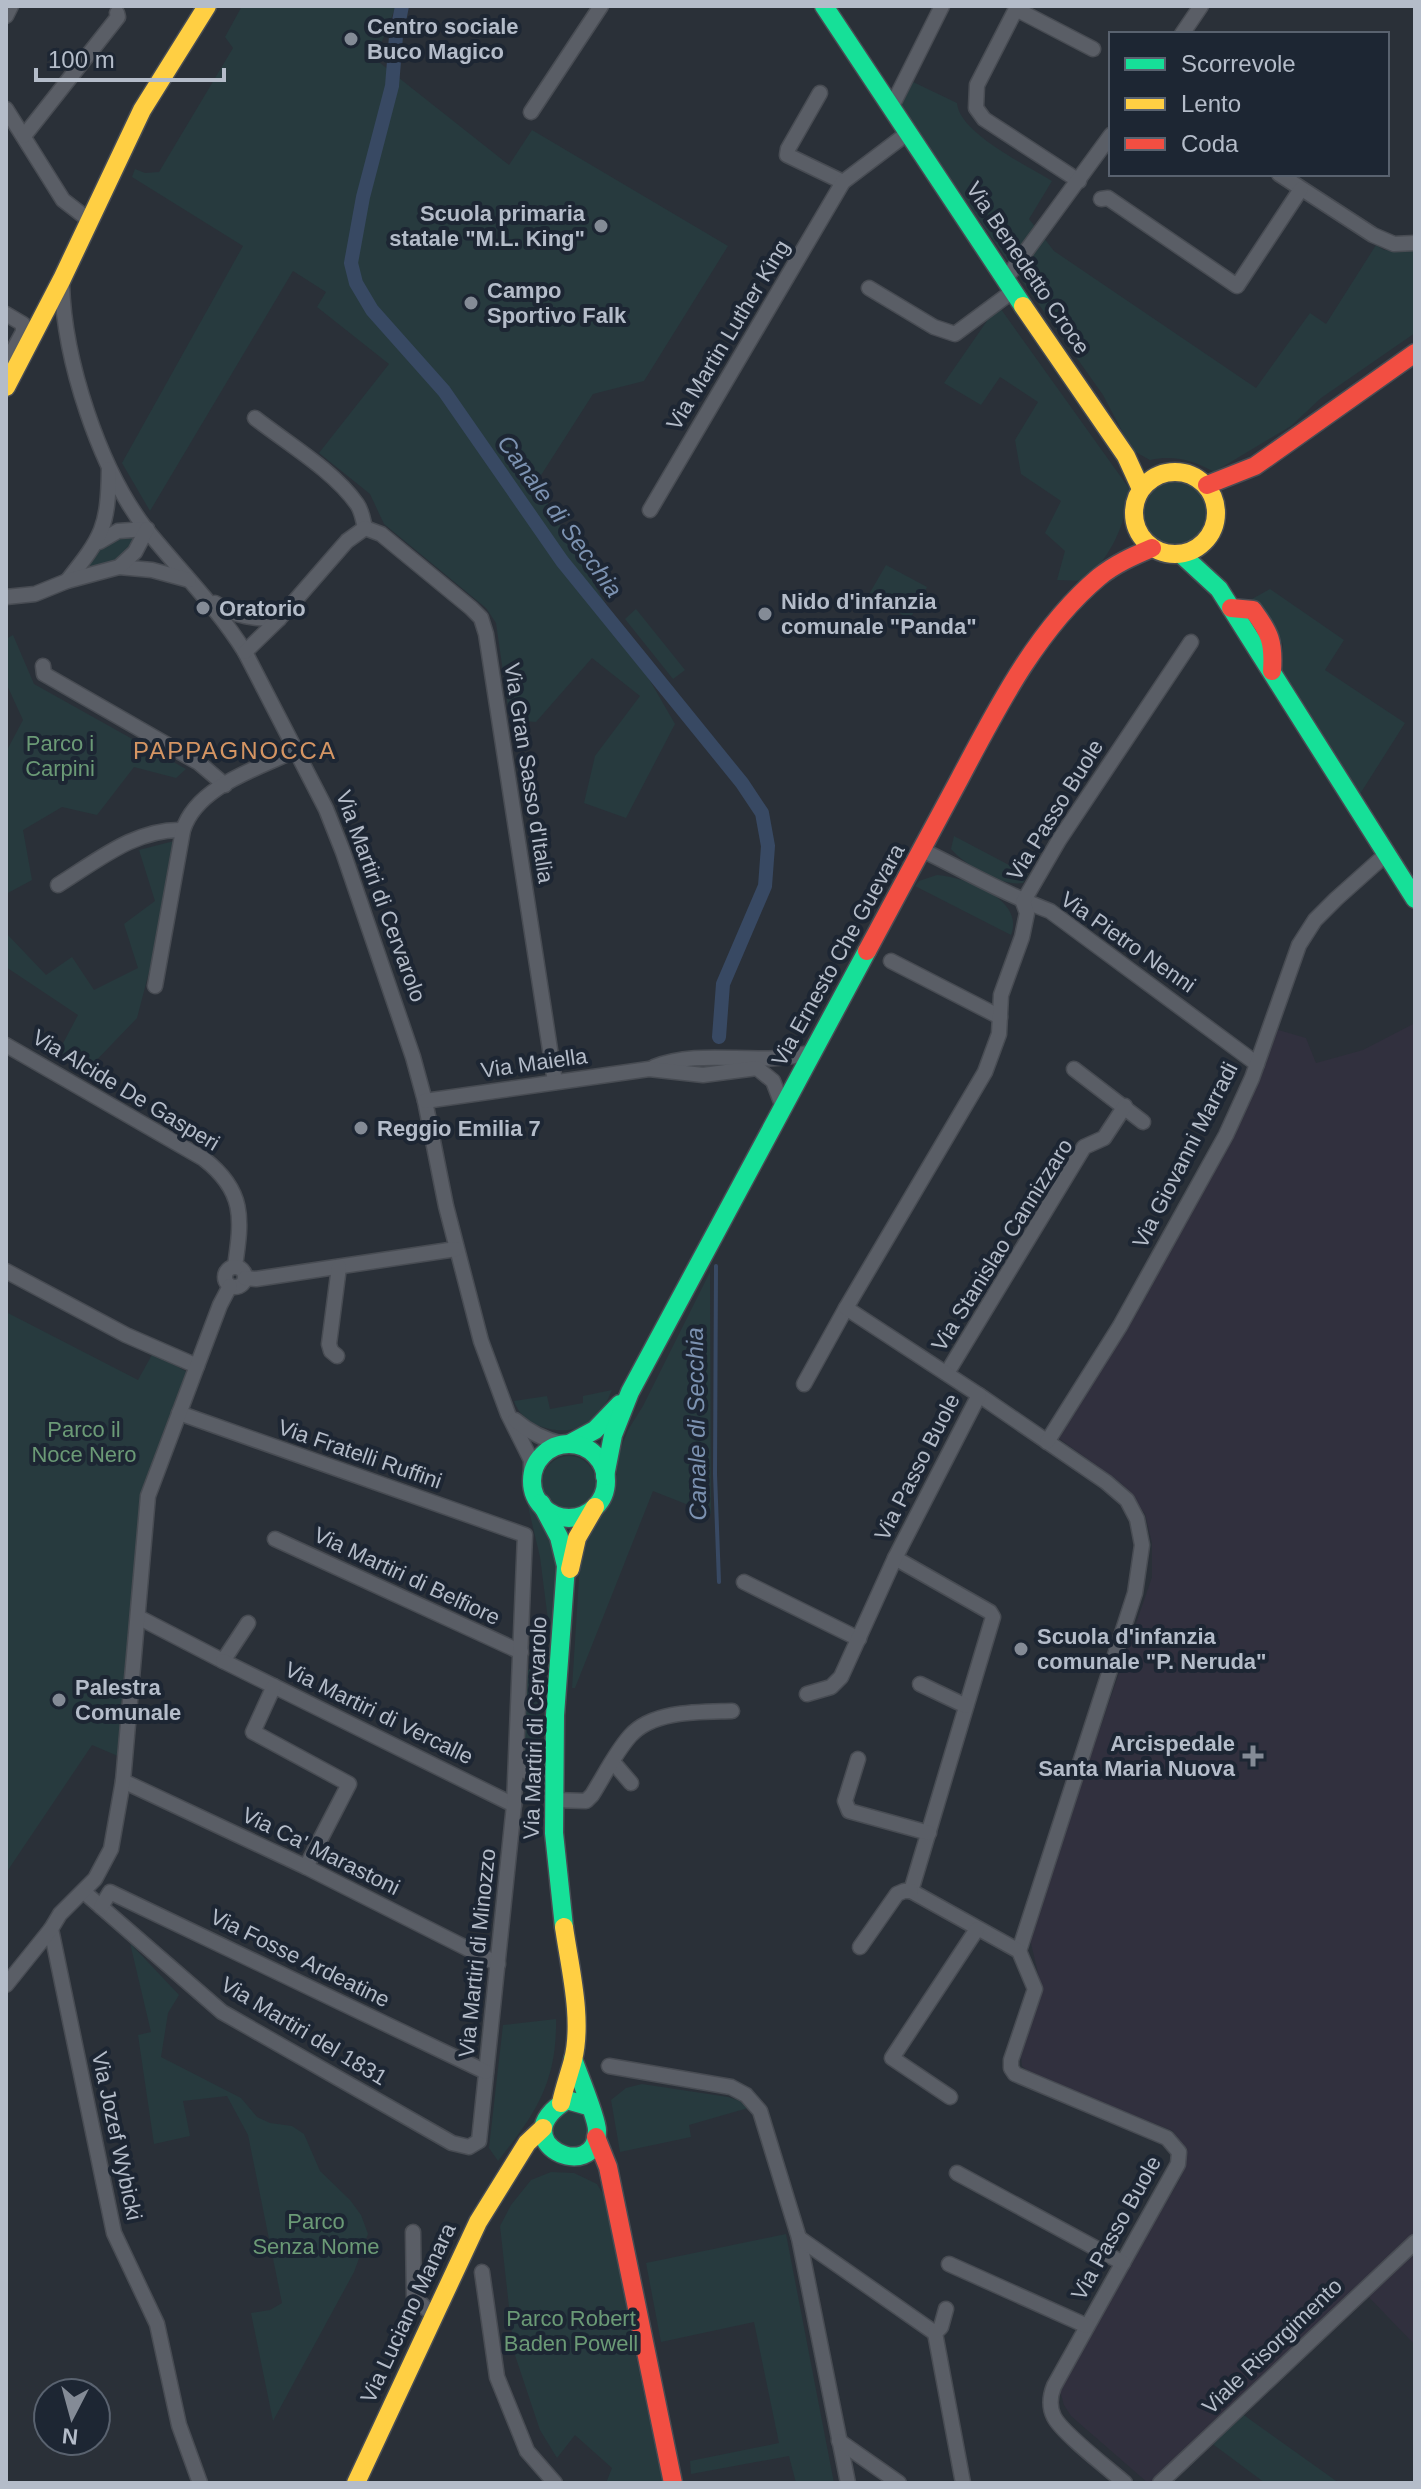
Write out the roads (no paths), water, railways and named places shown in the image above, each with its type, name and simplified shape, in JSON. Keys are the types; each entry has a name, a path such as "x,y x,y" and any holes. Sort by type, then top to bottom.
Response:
{"street":[{"path":"6,16 11,6"},
{"name":"Via Martiri di Cervarolo","path":"207,6 142,110 62,279 69,355 82,398 109,464 130,504 147,529 205,596 245,652 326,809 413,1057 456,1249 481,1341 508,1414 531,1460 531,1478 559,1537 566,1566 555,1715 554,1800 558,1885 573,1992 575,2031 573,2059 561,2103 551,2108 543,2128"},
{"path":"531,112 601,6"},
{"name":"Via Benedetto Croce","path":"824,6 1126,456 1141,489"},
{"path":"892,106 942,6"},
{"path":"1183,32 1201,6"},
{"path":"1079,181 984,119 976,108 977,85 1016,9 1093,49"},
{"path":"24,136 118,17 117,13"},
{"path":"820,93 787,155 843,182"},
{"path":"6,109 63,200 89,220"},
{"name":"Via Martin Luther King","path":"650,510 843,182 909,132"},
{"path":"869,288 934,327 955,334 1009,285 1109,138"},
{"path":"1282,176 1373,235 1394,244 1415,243"},
{"path":"1101,199 1108,198 1237,286 1301,189"},
{"path":"6,387 62,279"},
{"path":"6,314 23,324 23,332 6,363"},
{"path":"1217,506 1255,466 1415,353"},
{"path":"245,652 279,619 347,541 365,528 362,512 354,500 323,470 255,418"},
{"name":"Via Benedetto Croce","path":"1126,456 1157,476"},
{"path":"67,581 95,545 108,510 109,464"},
{"path":"1207,485 1255,466"},
{"path":"1173,471 1186,473 1207,485 1217,506 1214,527 1203,543 1181,554 1161,552 1146,541 1134,516 1141,489 1157,476 1173,471"},
{"name":"Via Gran Sasso d'Italia","path":"365,528 381,534 481,618 486,634 555,1082"},
{"path":"95,545 118,531 147,529"},
{"path":"119,567 135,552 147,529"},
{"name":"Via Ernesto Che Guevara","path":"605,1476 613,1435 630,1392 989,724 1031,655 1072,605 1146,541"},
{"path":"1203,543 1219,589 1415,899"},
{"path":"1181,554 1219,589"},
{"path":"6,597 35,594 67,581 119,567 152,570 191,580"},
{"path":"205,596 225,610 242,616 279,619"},
{"name":"Via Passo Buole","path":"804,1384 985,1072 999,1034 1001,995 1025,925 1027,913 1023,902 1059,840 1191,642"},
{"path":"43,666 44,674 199,763 225,785"},
{"path":"155,986 187,818 198,803 225,785 296,750"},
{"path":"58,885 139,836 183,830"},
{"name":"Via Pietro Nenni","path":"922,850 1009,892 1023,902 1050,911 1257,1064"},
{"name":"Via Giovanni Marradi","path":"1047,1442 1156,1262 1226,1135 1257,1064 1299,945 1315,920 1336,899 1383,857 1388,856"},
{"path":"891,961 1000,1017"},
{"name":"Via Alcide De Gasperi","path":"6,1045 193,1153 217,1169 230,1184 240,1214 240,1272 229,1268 225,1274 230,1286 197,1366"},
{"name":"Via Maiella","path":"425,1101 649,1069 689,1058 794,1057 811,1052"},
{"name":"Via Maiella","path":"649,1069 703,1075 757,1068 770,1076 778,1087 783,1107"},
{"path":"1074,1069 1143,1122"},
{"name":"Via Stanislao Cannizzaro","path":"947,1373 1084,1147 1104,1138 1125,1106"},
{"path":"240,1272 256,1279 456,1249"},
{"path":"337,1356 330,1349 329,1341 339,1267"},
{"path":"6,1271 126,1335 197,1366 148,1496 123,1781 111,1849 95,1879 60,1914 6,1985"},
{"name":"Via Passo Buole","path":"846,1308 979,1395 895,1558 992,1615 911,1891"},
{"name":"Via Ernesto Che Guevara","path":"567,1444 606,1421 630,1392"},
{"path":"860,1947 897,1894 911,1891 1019,1951 1132,1605 1142,1555 1139,1525 1127,1500 1113,1487 979,1395"},
{"name":"Via Fratelli Ruffini","path":"179,1413 525,1535"},
{"path":"508,1414 526,1429 594,1456 605,1476"},
{"path":"531,1478 539,1457 550,1449 567,1444"},
{"name":"Via Martiri di Cervarolo","path":"565,1589 577,1538 604,1493 605,1476"},
{"path":"541,1503 551,1512 564,1517 584,1515 595,1507"},
{"name":"Via Martiri di Minozzo","path":"479,2141 514,1805 525,1535"},
{"name":"Via Martiri di Belfiore","path":"275,1539 521,1652"},
{"path":"807,1694 831,1687 838,1681 895,1558"},
{"path":"744,1582 859,1639"},
{"name":"Via Martiri di Vercalle","path":"138,1617 514,1805"},
{"path":"223,1661 248,1623"},
{"path":"920,1684 966,1706"},
{"path":"274,1686 253,1732 349,1784 306,1867"},
{"path":"554,1800 586,1801 630,1735 646,1724 682,1714 732,1711"},
{"path":"858,1759 845,1801 849,1811 929,1833"},
{"path":"613,1762 631,1783"},
{"path":"516,1770 554,1774"},
{"name":"Via Ca' Marastoni","path":"123,1781 306,1867 498,1964"},
{"name":"Via Martiri del 1831","path":"84,1892 222,2012 452,2143 469,2147 479,2141"},
{"name":"Via Fosse Ardeatine","path":"101,1907 110,1892 486,2072"},
{"name":"Via Jozef Wybicki","path":"51,1929 114,2233 157,2324 179,2425 200,2483"},
{"path":"950,2097 892,2058 977,1929"},
{"name":"Via Passo Buole","path":"1019,1951 1035,1989 1011,2060 1012,2071 1021,2078 1167,2138 1179,2152 1178,2164 1054,2386 1051,2409 1058,2424 1125,2483"},
{"name":"Via Martiri di Cervarolo","path":"573,2059 608,2167 673,2483"},
{"path":"609,2066 731,2087 758,2106 766,2123 799,2238 848,2483"},
{"path":"561,2103 576,2101 588,2106"},
{"path":"543,2128 547,2144 598,2172 612,2190"},
{"name":"Via Luciano Manara","path":"356,2483 478,2222 510,2167 527,2143 543,2128"},
{"path":"510,2167 536,2156 583,2155 596,2137"},
{"path":"957,2173 1123,2263"},
{"path":"413,2232 414,2297 433,2315"},
{"path":"799,2238 935,2333 963,2483"},
{"name":"Viale Risorgimento","path":"1160,2483 1415,2242"},
{"path":"949,2264 1087,2326"},
{"path":"482,2272 497,2377 527,2451 555,2483"},
{"path":"935,2333 941,2327 946,2309"},
{"path":"839,2441 899,2483"}],"waterway":[{"name":"Canale di Secchia","path":"402,6 392,86 363,197 351,263 356,283 372,310 444,391 562,561 742,783 762,813 768,846 765,886 723,984 719,1037"},
{"name":"Canale di Secchia","path":"716,1266 715,1474 719,1582"}],"place":[{"name":"Centro sociale Buco Magico","path":"351,39"},
{"name":"Scuola primaria statale \"M.L. King\"","path":"601,226"},
{"name":"Campo Sportivo Falk","path":"471,303"},
{"name":"Oratorio","path":"203,608"},
{"name":"Nido d'infanzia comunale \"Panda\"","path":"765,614"},
{"name":"Reggio Emilia 7","path":"361,1128"},
{"name":"Scuola d'infanzia comunale \"P. Neruda\"","path":"1021,1649"},
{"name":"Palestra Comunale","path":"59,1700"},
{"name":"Arcispedale Santa Maria Nuova","path":"1253,1756"}],"district":[{"name":"PAPPAGNOCCA","path":"235,750"}],"park label":[{"name":"Parco i Carpini","path":"60,756"},
{"name":"Parco il Noce Nero","path":"84,1442"},
{"name":"Parco Senza Nome","path":"316,2234"},
{"name":"Parco Robert Baden Powell","path":"571,2330"}]}
